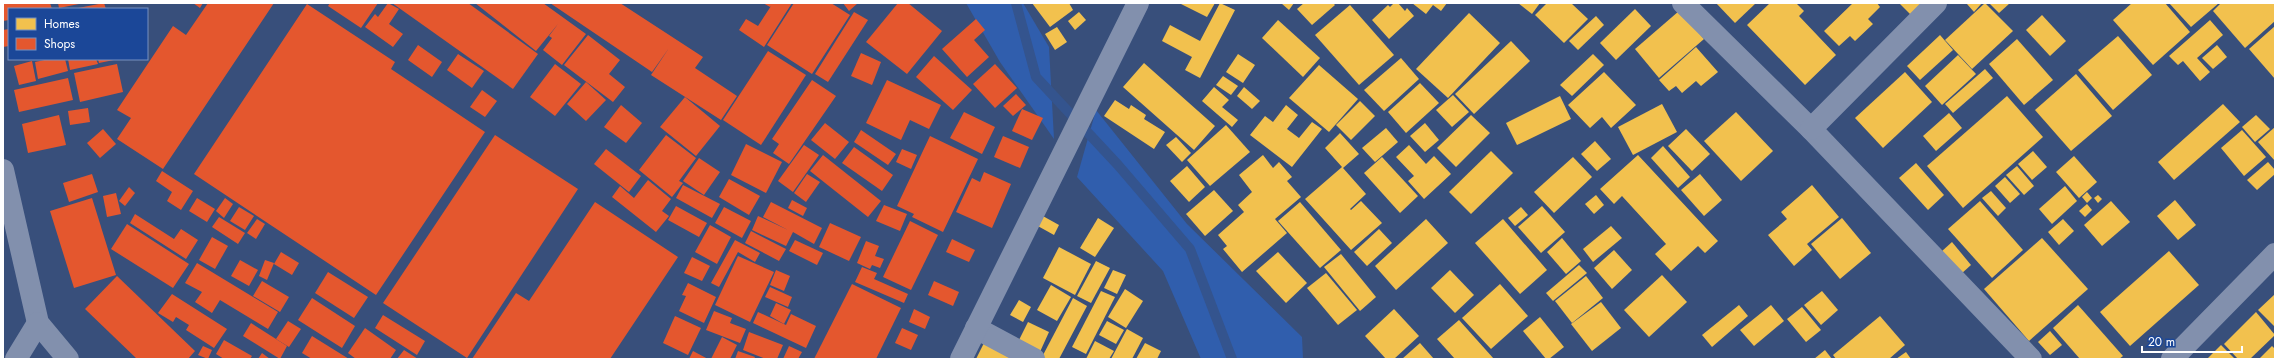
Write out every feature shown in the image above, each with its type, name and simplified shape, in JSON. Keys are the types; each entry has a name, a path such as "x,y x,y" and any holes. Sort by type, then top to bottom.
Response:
{"street":[{"path":"961,359 1138,3"},
{"path":"1683,3 1811,129 2031,359"},
{"path":"1811,129 1936,3"},
{"path":"3,170 38,323 68,359"},
{"path":"2172,359 2275,254"},
{"path":"16,359 38,323"},
{"path":"976,328 1034,359"}],"shaded area":[{"path":"966,3 1023,3 1049,47 1054,139 1000,62"},
{"path":"1096,110 1187,224 1302,337 1303,359 1201,359 1163,271 1077,177"}],"building: Homes":[{"path":"1032,3 1069,3 1073,10 1050,27"},
{"path":"1179,3 1215,3 1207,17"},
{"path":"1220,3 1235,10 1200,78 1185,70 1192,57 1162,41 1170,25 1200,41"},
{"path":"1281,3 1294,3 1289,10"},
{"path":"1304,3 1333,3 1335,5 1312,25 1297,9"},
{"path":"1394,3 1398,3 1405,11 1407,8 1414,16 1389,39 1372,20 1388,5 1390,7"},
{"path":"1412,3 1447,3 1441,11 1433,5 1426,14"},
{"path":"1518,3 1540,3 1532,14"},
{"path":"1547,3 1571,3 1588,19 1564,43 1535,15"},
{"path":"1716,3 1756,3 1735,23"},
{"path":"1770,3 1796,3 1804,11 1799,16 1836,55 1805,85 1747,25"},
{"path":"1853,3 1877,3 1880,7 1868,19 1873,24 1855,41 1850,36 1839,46 1824,31"},
{"path":"1899,3 1924,3 1911,15"},
{"path":"1982,3 1974,12 1967,4"},
{"path":"1985,3 2013,31 1972,69 1945,40"},
{"path":"1989,3 2010,3 1999,13"},
{"path":"2132,3 2165,3 2190,32 2153,65 2113,20"},
{"path":"2169,3 2219,3 2191,27"},
{"path":"2221,3 2275,3 2275,21 2245,48 2213,11"},
{"path":"1350,5 1394,55 1359,85 1315,35"},
{"path":"1635,9 1651,26 1616,60 1600,43"},
{"path":"1679,11 1704,39 1659,78 1635,49"},
{"path":"1079,12 1086,20 1075,30 1068,21"},
{"path":"1469,13 1500,43 1448,98 1416,69"},
{"path":"2042,15 2066,41 2050,56 2026,30"},
{"path":"1596,16 1604,25 1578,50 1569,41"},
{"path":"1278,20 1320,58 1303,77 1262,38"},
{"path":"2210,20 2223,35 2197,58 2210,72 2200,81 2183,61 2178,65 2169,56"},
{"path":"2275,26 2275,79 2249,49"},
{"path":"1057,27 1067,42 1055,50 1045,34"},
{"path":"1940,35 1953,50 1920,80 1907,66"},
{"path":"2118,36 2152,75 2113,110 2078,70"},
{"path":"2017,39 2053,80 2024,105 1989,64"},
{"path":"1511,41 1530,61 1474,114 1455,94"},
{"path":"2217,45 2227,57 2213,69 2202,58"},
{"path":"1696,47 1718,72 1701,86 1696,81 1682,93 1676,86 1669,91 1659,80"},
{"path":"1238,54 1255,65 1243,83 1226,72"},
{"path":"1593,54 1604,65 1572,96 1560,85"},
{"path":"1958,55 1976,74 1942,105 1925,86"},
{"path":"1401,58 1419,79 1384,111 1364,90"},
{"path":"1144,63 1215,126 1194,150 1123,87"},
{"path":"1319,65 1358,99 1329,132 1289,98"},
{"path":"1985,69 1993,78 1953,113 1945,104"},
{"path":"1604,72 1636,105 1611,128 1602,117 1590,128 1568,105"},
{"path":"1905,72 1932,102 1883,148 1855,118"},
{"path":"2076,74 2112,116 2071,151 2035,110"},
{"path":"1223,76 1238,86 1231,95 1216,85"},
{"path":"1420,83 1439,103 1406,133 1388,112"},
{"path":"1214,87 1229,100 1222,107 1238,120 1232,127 1202,101"},
{"path":"1244,87 1260,101 1252,109 1237,96"},
{"path":"1453,95 1469,112 1452,127 1436,110"},
{"path":"1560,96 1571,119 1517,145 1506,123"},
{"path":"2007,96 2043,137 1963,208 1927,166"},
{"path":"1115,100 1129,109 1131,105 1146,115 1144,119 1165,132 1154,149 1104,116"},
{"path":"1360,101 1375,116 1351,140 1336,125"},
{"path":"1662,104 1677,132 1633,155 1618,127"},
{"path":"2223,104 2240,122 2174,180 2158,162"},
{"path":"1286,105 1298,115 1287,129 1299,138 1312,122 1322,129 1292,167 1250,135 1265,116 1273,122"},
{"path":"1736,112 1773,151 1741,181 1704,141"},
{"path":"1949,113 1962,128 1936,151 1923,136"},
{"path":"1471,115 1490,133 1456,167 1437,148"},
{"path":"2256,115 2270,129 2255,142 2242,127"},
{"path":"1425,123 1439,140 1425,152 1410,136"},
{"path":"1226,125 1250,152 1210,186 1187,160"},
{"path":"2275,127 2275,161 2258,142"},
{"path":"1386,128 1398,142 1375,162 1362,148"},
{"path":"1686,129 1710,154 1692,171 1668,146"},
{"path":"2242,130 2266,157 2244,176 2221,148"},
{"path":"1340,133 1359,154 1343,168 1366,194 1350,209 1351,210 1361,201 1382,223 1351,250 1305,199 1342,167 1325,148"},
{"path":"1176,137 1191,153 1182,162 1166,145"},
{"path":"1595,141 1611,159 1597,171 1581,154"},
{"path":"1409,145 1426,164 1434,156 1451,174 1424,199 1408,181 1414,176 1396,157"},
{"path":"1663,146 1690,177 1678,188 1651,158"},
{"path":"1491,151 1513,173 1471,214 1449,192"},
{"path":"2033,151 2047,167 2032,180 2018,164"},
{"path":"1263,155 1273,168 1279,162 1292,177 1287,181 1301,197 1275,219 1287,233 1242,272 1223,249 1227,246 1218,235 1244,212 1238,205 1252,192 1239,175"},
{"path":"1638,155 1718,241 1705,253 1698,246 1671,271 1655,254 1666,244 1622,196 1614,204 1600,189"},
{"path":"2074,156 2097,182 2079,198 2056,172"},
{"path":"1382,157 1418,196 1400,213 1364,173"},
{"path":"1573,157 1592,177 1554,213 1534,192"},
{"path":"2268,162 2275,170 2275,174 2257,190 2247,180"},
{"path":"1916,163 1944,195 1928,210 1899,178"},
{"path":"1187,166 1205,187 1189,202 1170,181"},
{"path":"2017,166 2034,186 2024,195 2006,175"},
{"path":"1700,174 1722,200 1704,216 1681,190"},
{"path":"2005,177 2020,194 2010,203 1995,186"},
{"path":"1812,185 1839,217 1807,244 1812,250 1794,266 1768,235 1787,219 1781,212"},
{"path":"2065,186 2077,201 2052,224 2039,209"},
{"path":"1214,190 1233,211 1205,236 1186,214"},
{"path":"1991,191 2006,208 1998,216 1982,198"},
{"path":"2087,192 2092,198 2087,203 2082,197"},
{"path":"1596,195 1604,205 1594,214 1585,204"},
{"path":"2098,195 2102,199 2098,203 2094,198"},
{"path":"2175,200 2196,225 2178,240 2157,216"},
{"path":"1980,201 2023,250 1992,278 1948,229"},
{"path":"2111,201 2130,222 2102,246 2084,225"},
{"path":"1300,202 1341,250 1320,268 1278,221"},
{"path":"2087,204 2092,210 2085,217 2079,211"},
{"path":"1542,206 1565,232 1541,253 1518,227"},
{"path":"1521,207 1528,215 1515,226 1508,218"},
{"path":"1041,215 1059,225 1054,235 1036,225"},
{"path":"1098,218 1114,228 1095,257 1080,248"},
{"path":"1842,218 1871,253 1840,279 1811,244"},
{"path":"1426,219 1448,243 1396,290 1375,266"},
{"path":"1503,219 1547,270 1520,294 1475,243"},
{"path":"2063,219 2074,231 2059,245 2048,232"},
{"path":"1611,226 1622,238 1593,262 1583,249"},
{"path":"1379,229 1392,243 1367,266 1354,252"},
{"path":"1562,238 1581,261 1566,274 1547,252"},
{"path":"2042,238 2088,289 2029,341 1984,289"},
{"path":"1952,242 1971,265 1961,274 1941,252"},
{"path":"1059,247 1091,264 1075,295 1043,278"},
{"path":"1614,250 1632,270 1612,289 1594,268"},
{"path":"2169,251 2199,285 2130,346 2100,312"},
{"path":"1278,252 1307,283 1286,303 1256,271"},
{"path":"1341,254 1376,297 1360,311 1324,267"},
{"path":"1096,261 1110,268 1091,303 1077,296"},
{"path":"1579,265 1587,273 1553,301 1546,293"},
{"path":"1113,270 1126,275 1117,294 1104,288"},
{"path":"1450,270 1474,295 1455,313 1431,288"},
{"path":"1326,273 1357,310 1338,325 1307,288"},
{"path":"1662,275 1687,302 1649,337 1624,310"},
{"path":"1586,276 1603,298 1572,323 1555,301"},
{"path":"1500,284 1528,316 1491,349 1462,318"},
{"path":"1051,285 1071,297 1057,321 1037,310"},
{"path":"1125,289 1143,301 1126,328 1108,317"},
{"path":"1101,291 1115,297 1086,354 1072,347"},
{"path":"1822,291 1838,310 1821,325 1804,305"},
{"path":"2275,294 2275,327 2258,310"},
{"path":"1073,298 1087,306 1059,359 1047,359 1042,357"},
{"path":"1019,300 1031,307 1023,322 1010,315"},
{"path":"1601,302 1621,328 1592,351 1571,324"},
{"path":"1739,305 1748,316 1712,347 1702,335"},
{"path":"1771,305 1784,321 1754,346 1740,330"},
{"path":"2078,305 2123,356 2119,359 2080,359 2053,328"},
{"path":"1802,307 1821,330 1806,342 1787,319"},
{"path":"1394,309 1419,336 1394,359 1386,359 1365,336"},
{"path":"2256,312 2275,335 2250,359 2238,359 2224,344"},
{"path":"1880,316 1905,345 1889,359 1836,359 1833,355"},
{"path":"1540,317 1564,347 1549,359 1546,359 1523,331"},
{"path":"1459,320 1494,359 1455,359 1437,339"},
{"path":"1107,321 1124,330 1116,344 1099,335"},
{"path":"1028,322 1049,332 1039,354 1017,344"},
{"path":"1127,329 1143,338 1132,359 1111,359"},
{"path":"2050,331 2062,345 2050,355 2038,342"},
{"path":"986,339 1025,359 976,359"},
{"path":"1095,341 1114,351 1109,359 1086,359"},
{"path":"1145,343 1161,351 1157,359 1136,359"},
{"path":"1420,343 1434,359 1402,359"},
{"path":"2221,345 2235,359 2207,359"},
{"path":"2272,346 2275,349 2275,359 2259,359"},
{"path":"1825,350 1832,359 1814,359"},
{"path":"1906,352 1911,359 1896,359"}],"building: Shops":[{"path":"3,3 50,3 52,8 8,8 8,20 3,21"},
{"path":"58,3 79,3 79,4 59,8"},
{"path":"104,3 106,8 78,8"},
{"path":"193,3 203,3 200,8"},
{"path":"208,3 274,3 163,169 117,139 131,118 117,110 173,26 186,35"},
{"path":"330,3 378,3 361,28 328,6"},
{"path":"388,3 399,9 389,24 403,34 393,47 365,27 375,14 378,17"},
{"path":"392,3 468,3 538,54 513,89"},
{"path":"475,3 543,3 586,34 562,65 543,50 552,38 549,36 558,24 536,51"},
{"path":"550,3 620,3 703,57 695,68 737,96 721,120 651,75 669,48 652,72"},
{"path":"763,3 792,3 764,47 739,30 746,19 758,26 771,6 770,7"},
{"path":"794,3 831,3 850,15 812,74 767,45"},
{"path":"843,3 858,3 849,11"},
{"path":"898,3 908,3 942,31 907,74 866,42"},
{"path":"307,4 395,62 391,69 485,132 376,295 194,174"},
{"path":"854,12 868,20 828,82 815,74"},
{"path":"976,19 985,30 974,40 989,57 967,77 942,49"},
{"path":"8,29 8,46 3,47 3,30"},
{"path":"588,35 620,60 609,74 625,87 613,102 564,65"},
{"path":"418,45 442,62 432,77 408,60"},
{"path":"768,51 806,75 761,145 723,120"},
{"path":"861,53 881,62 872,85 851,76"},
{"path":"458,54 484,71 472,88 447,70"},
{"path":"934,56 972,90 953,110 916,77"},
{"path":"44,60 65,60 68,71 38,79 35,62"},
{"path":"68,60 96,60 98,64 70,70"},
{"path":"98,60 114,60 99,63"},
{"path":"32,61 36,81 19,85 14,66"},
{"path":"117,64 123,92 80,102 74,73"},
{"path":"555,64 581,84 555,116 530,97"},
{"path":"995,64 1017,88 995,108 973,84"},
{"path":"68,78 73,100 19,112 14,90"},
{"path":"812,80 836,96 789,164 773,153 779,144 772,139"},
{"path":"887,80 941,105 929,129 910,120 901,140 866,123"},
{"path":"586,82 606,100 586,121 567,104"},
{"path":"482,90 497,101 485,117 470,107"},
{"path":"1016,94 1026,105 1013,116 1003,106"},
{"path":"685,97 720,126 696,156 660,127"},
{"path":"621,105 642,123 626,143 604,127"},
{"path":"88,108 90,122 70,125 68,111"},
{"path":"1022,109 1043,118 1032,140 1012,131"},
{"path":"964,112 995,127 982,154 950,138"},
{"path":"59,115 66,145 28,153 22,124"},
{"path":"825,123 849,142 835,159 811,140"},
{"path":"103,129 116,144 100,158 87,143"},
{"path":"861,130 896,154 888,165 854,142"},
{"path":"495,135 578,189 467,358 383,303"},
{"path":"666,135 696,158 679,181 683,183 672,197 639,170"},
{"path":"930,136 978,159 943,232 912,217 914,214 897,206"},
{"path":"1003,136 1029,147 1020,168 994,157"},
{"path":"746,144 782,162 766,193 731,175"},
{"path":"804,145 819,155 793,192 778,181"},
{"path":"854,147 893,175 882,191 842,163"},
{"path":"606,149 641,176 629,192 594,164"},
{"path":"902,149 917,155 911,169 896,162"},
{"path":"823,155 881,201 868,217 810,171"},
{"path":"699,158 720,172 704,195 683,181"},
{"path":"162,171 193,191 181,210 167,201 172,192 156,181"},
{"path":"984,172 1011,184 992,228 956,212 972,178 980,182"},
{"path":"92,174 98,192 69,202 63,183"},
{"path":"807,174 820,182 806,202 794,193"},
{"path":"729,179 760,196 749,215 719,197"},
{"path":"648,180 671,199 662,211 669,216 656,232 612,197 620,186 634,198"},
{"path":"683,185 720,204 712,218 676,198"},
{"path":"129,187 135,193 125,206 119,201"},
{"path":"116,193 121,214 107,217 103,196"},
{"path":"92,198 116,275 74,288 50,211"},
{"path":"197,198 215,209 207,222 189,211"},
{"path":"225,198 233,204 224,218 216,211"},
{"path":"792,200 807,208 803,216 788,208"},
{"path":"595,202 678,257 610,359 472,359 516,293 529,301"},
{"path":"771,202 822,228 814,244 793,232 786,246 752,230 758,216 788,230 763,217"},
{"path":"884,205 907,214 900,231 876,221"},
{"path":"676,206 707,223 699,237 668,220"},
{"path":"239,207 254,216 245,230 230,221"},
{"path":"724,207 751,221 742,238 715,223"},
{"path":"135,214 174,239 181,229 198,240 186,259 130,223"},
{"path":"219,217 245,233 238,244 212,227"},
{"path":"257,219 265,224 256,239 247,233"},
{"path":"910,221 938,235 911,290 883,277"},
{"path":"830,223 861,237 849,261 819,247"},
{"path":"127,224 189,264 173,288 111,249"},
{"path":"710,225 731,237 717,264 695,252"},
{"path":"751,231 786,249 779,261 745,243"},
{"path":"212,237 228,246 215,269 199,260"},
{"path":"952,239 975,250 969,262 946,252"},
{"path":"735,240 760,253 755,262 738,252 719,287 711,283"},
{"path":"795,240 823,253 817,265 789,251"},
{"path":"866,241 879,246 875,256 884,259 880,268 872,265 870,269 857,263"},
{"path":"281,252 299,263 292,275 274,264"},
{"path":"738,256 774,272 750,322 715,305"},
{"path":"692,257 710,266 702,281 684,273"},
{"path":"240,260 258,270 249,286 231,276"},
{"path":"265,260 274,263 267,280 259,276"},
{"path":"197,263 278,312 268,329 220,300 212,313 195,302 202,292 185,283"},
{"path":"862,267 877,273 874,279 908,294 904,303 855,282"},
{"path":"776,270 790,276 784,291 770,285"},
{"path":"328,272 368,297 354,318 315,293"},
{"path":"117,276 195,351 188,359 137,359 85,309"},
{"path":"262,281 289,297 280,312 253,296"},
{"path":"934,281 959,292 953,306 928,295"},
{"path":"688,283 716,297 704,323 679,311 686,296 682,295"},
{"path":"852,284 901,308 876,359 814,359"},
{"path":"770,287 792,297 788,307 765,297"},
{"path":"172,294 227,329 214,348 186,330 189,325 176,317 173,322 158,313"},
{"path":"312,298 355,326 342,348 298,320"},
{"path":"776,303 791,310 784,324 770,316"},
{"path":"914,309 930,317 925,329 909,322"},
{"path":"714,311 732,318 730,323 746,329 740,343 706,330"},
{"path":"758,312 786,325 791,314 816,326 806,348 753,323"},
{"path":"383,315 425,341 417,355 375,328"},
{"path":"675,316 701,328 688,355 663,343"},
{"path":"288,321 301,329 289,347 276,339"},
{"path":"251,323 287,346 280,359 243,336"},
{"path":"365,328 396,350 390,359 356,359 348,353"},
{"path":"902,328 918,335 911,350 895,343"},
{"path":"749,332 783,345 777,359 766,359 743,350"},
{"path":"312,336 349,359 312,359 302,353"},
{"path":"722,337 737,345 730,359 711,359"},
{"path":"224,340 252,356 250,359 224,359 216,354"},
{"path":"203,346 212,350 208,359 198,355"},
{"path":"789,346 802,352 798,359 783,359"},
{"path":"404,350 418,359 397,359"},
{"path":"693,351 708,359 689,359"},
{"path":"738,351 755,357 754,359 735,359"},
{"path":"262,353 270,359 258,359"}],"waterway":[{"path":"1016,3 1036,77 1118,165 1190,249 1232,359"}]}
